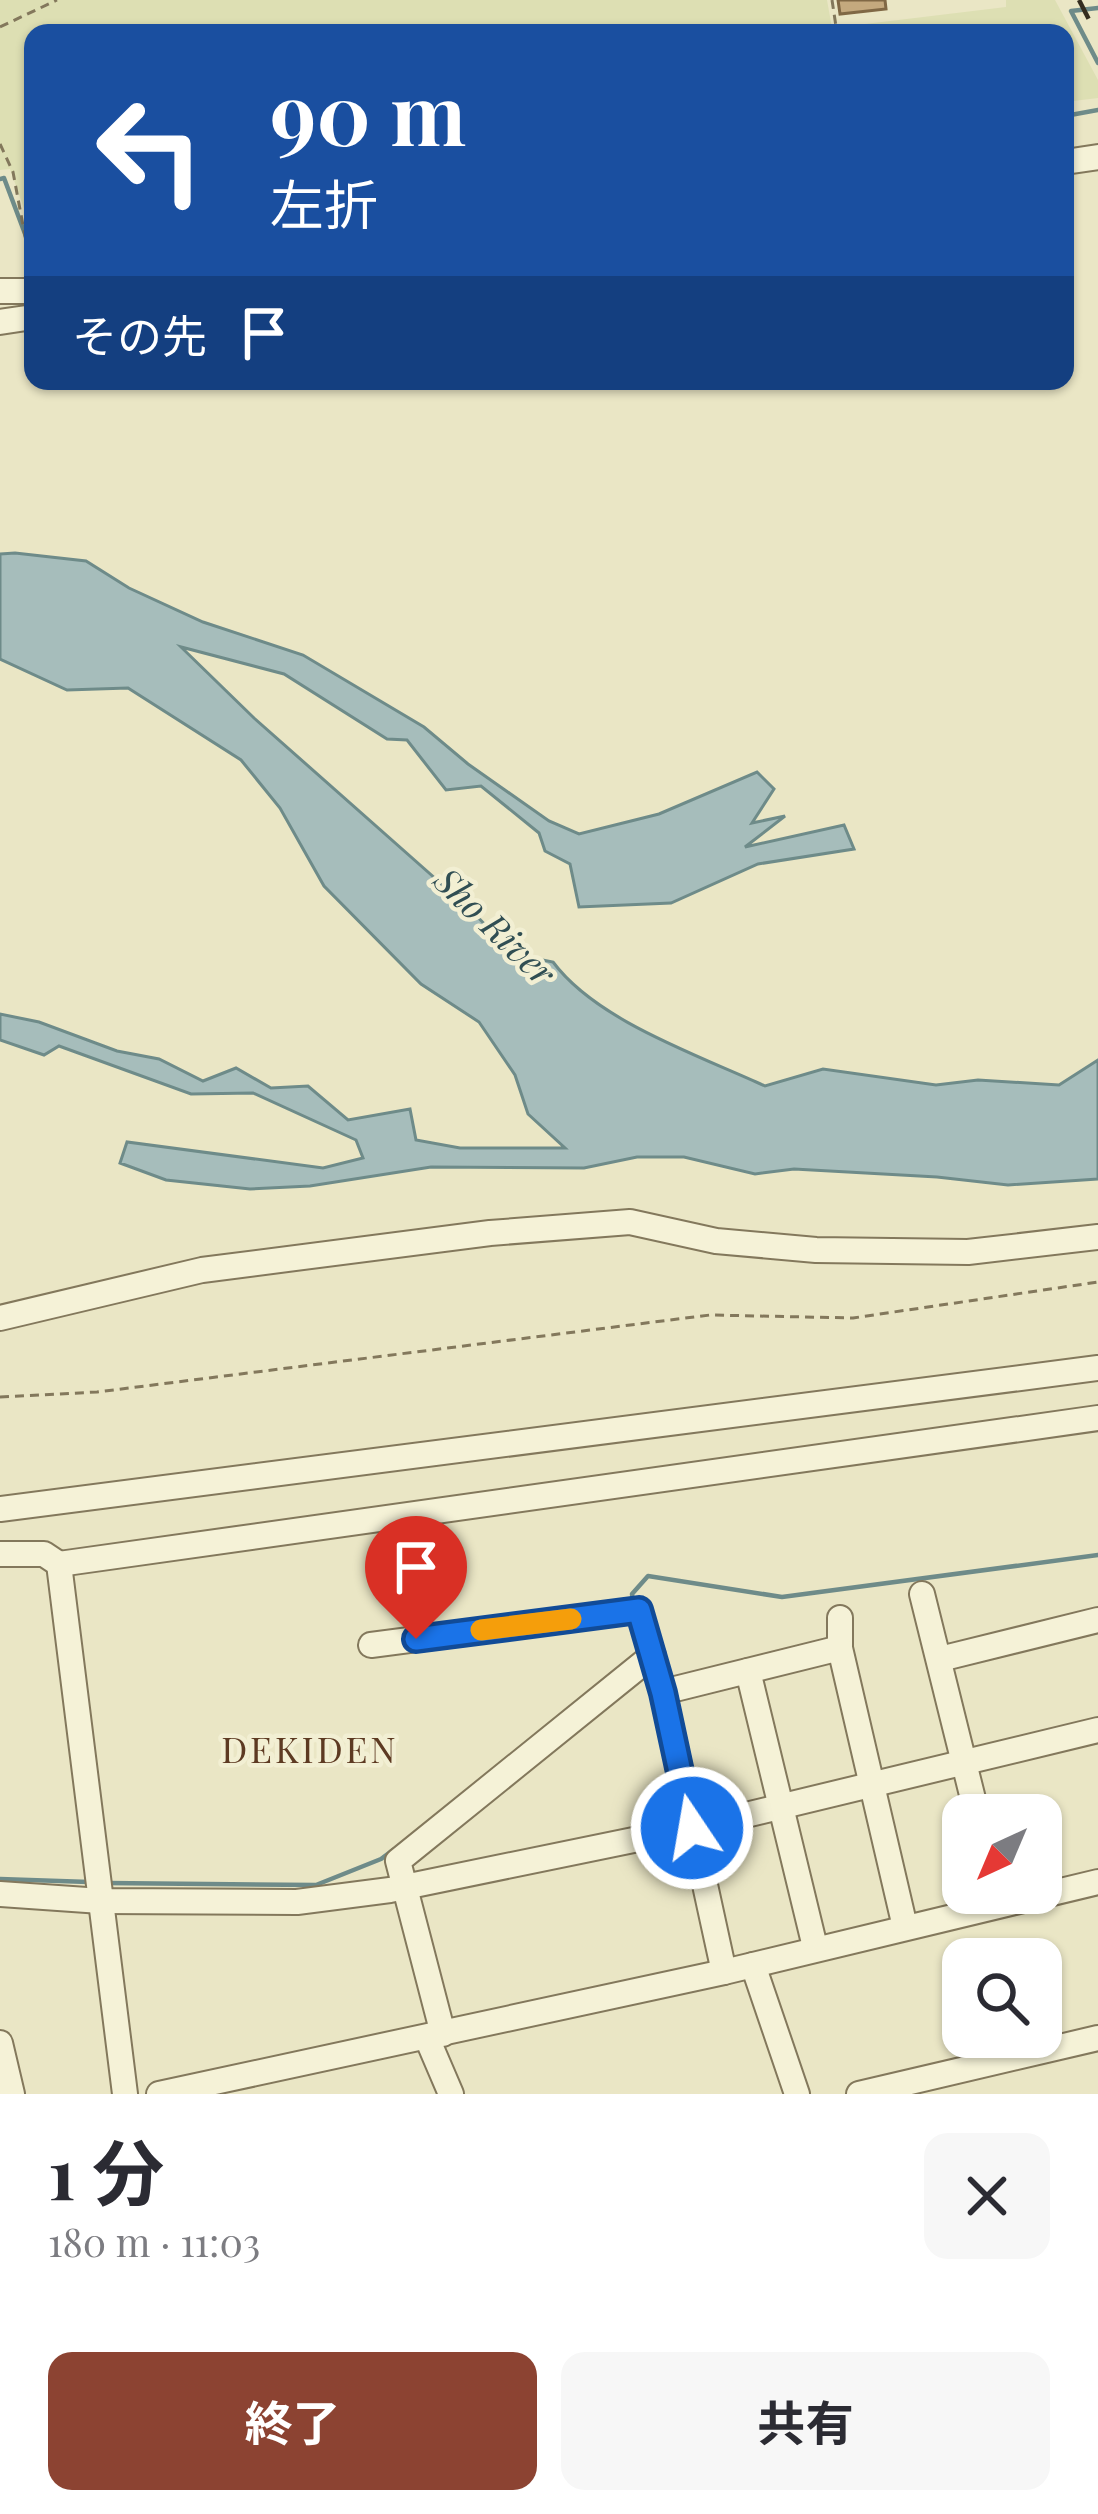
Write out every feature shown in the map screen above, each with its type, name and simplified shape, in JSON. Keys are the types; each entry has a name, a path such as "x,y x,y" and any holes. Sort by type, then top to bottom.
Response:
{"street":[{"path":"0,1318 202,1270 490,1234 630,1222 716,1241 815,1250 968,1252 1098,1237"},
{"path":"0,1509 1098,1368"},
{"path":"58,1564 1098,1418"},
{"path":"0,1554 44,1553 58,1564 125,2094"},
{"path":"922,1594 972,1794"},
{"path":"371,1645 639,1610 663,1693 724,1972"},
{"path":"840,1618 840,1648 905,1927"},
{"path":"940,1659 1098,1620"},
{"path":"663,1693 840,1648"},
{"path":"451,2094 398,1861 653,1655"},
{"path":"748,1671 815,1947"},
{"path":"0,1894 101,1901 297,1902 480,1874 1098,1730"},
{"path":"1062,1888 1098,1882"},
{"path":"159,2094 724,1972 947,1914"},
{"path":"753,1965 797,2094"},
{"path":"859,2094 1098,2038"},
{"path":"0,2043 11,2094"}],"path":[{"path":"0,27 57,0"},
{"path":"0,144 14,172 24,229"},
{"path":"0,1397 97,1392 710,1315 853,1318 1098,1282"}],"green space":[{"path":"0,0 827,0 831,24 24,24 24,209 10,169 0,170"},
{"path":"1006,0 1055,0 1068,24 865,24 1006,7"},
{"path":"1074,35 1098,80 1098,98 1074,101"}],"water":[{"path":"0,554 86,561 129,588 203,622 303,655 424,727 549,821 579,834 659,814 757,772 774,789 752,823 785,816 745,847 844,825 854,849 758,864 671,903 579,907 570,864 545,851 539,833 481,786 446,790 407,740 387,739 284,674 181,647 472,911 513,954 553,962 595,1002 680,1049 765,1086 823,1069 936,1085 978,1080 1059,1085 1098,1060 1098,1179 1008,1185 794,1169 755,1174 684,1157 637,1157 584,1168 431,1167 310,1186 250,1189 166,1180 120,1163 127,1142 323,1168 363,1158 356,1140 253,1093 191,1094 59,1046 44,1055 0,1040 0,1014 39,1022 117,1051 159,1059 203,1081 236,1068 271,1088 308,1086 348,1120 410,1109 416,1140 460,1148 565,1148 528,1114 515,1075 479,1022 421,984 324,886 280,808 241,760 128,688 67,690 0,659"}],"building":[{"path":"838,0 885,0 886,9 840,14"}],"waterway":[{"path":"1098,8 1071,11 1098,63"},
{"path":"1074,114 1098,110"},
{"path":"0,179 4,178 24,231"},
{"path":"633,1602 632,1594 648,1576 782,1597 1098,1555"},
{"path":"106,1883 316,1885 393,1850"},
{"path":"0,1879 89,1882"}],"railway":[{"path":"1079,0 1098,37"}],"slow traffic":[{"path":"481,1630 571,1619"}],"district":[{"name":"DEKIDEN","path":"310,1748"}],"route":[{"path":"416,1639 639,1610 663,1693 692,1828"}],"water label":[{"name":"Sho River","path":"496,925"}]}
